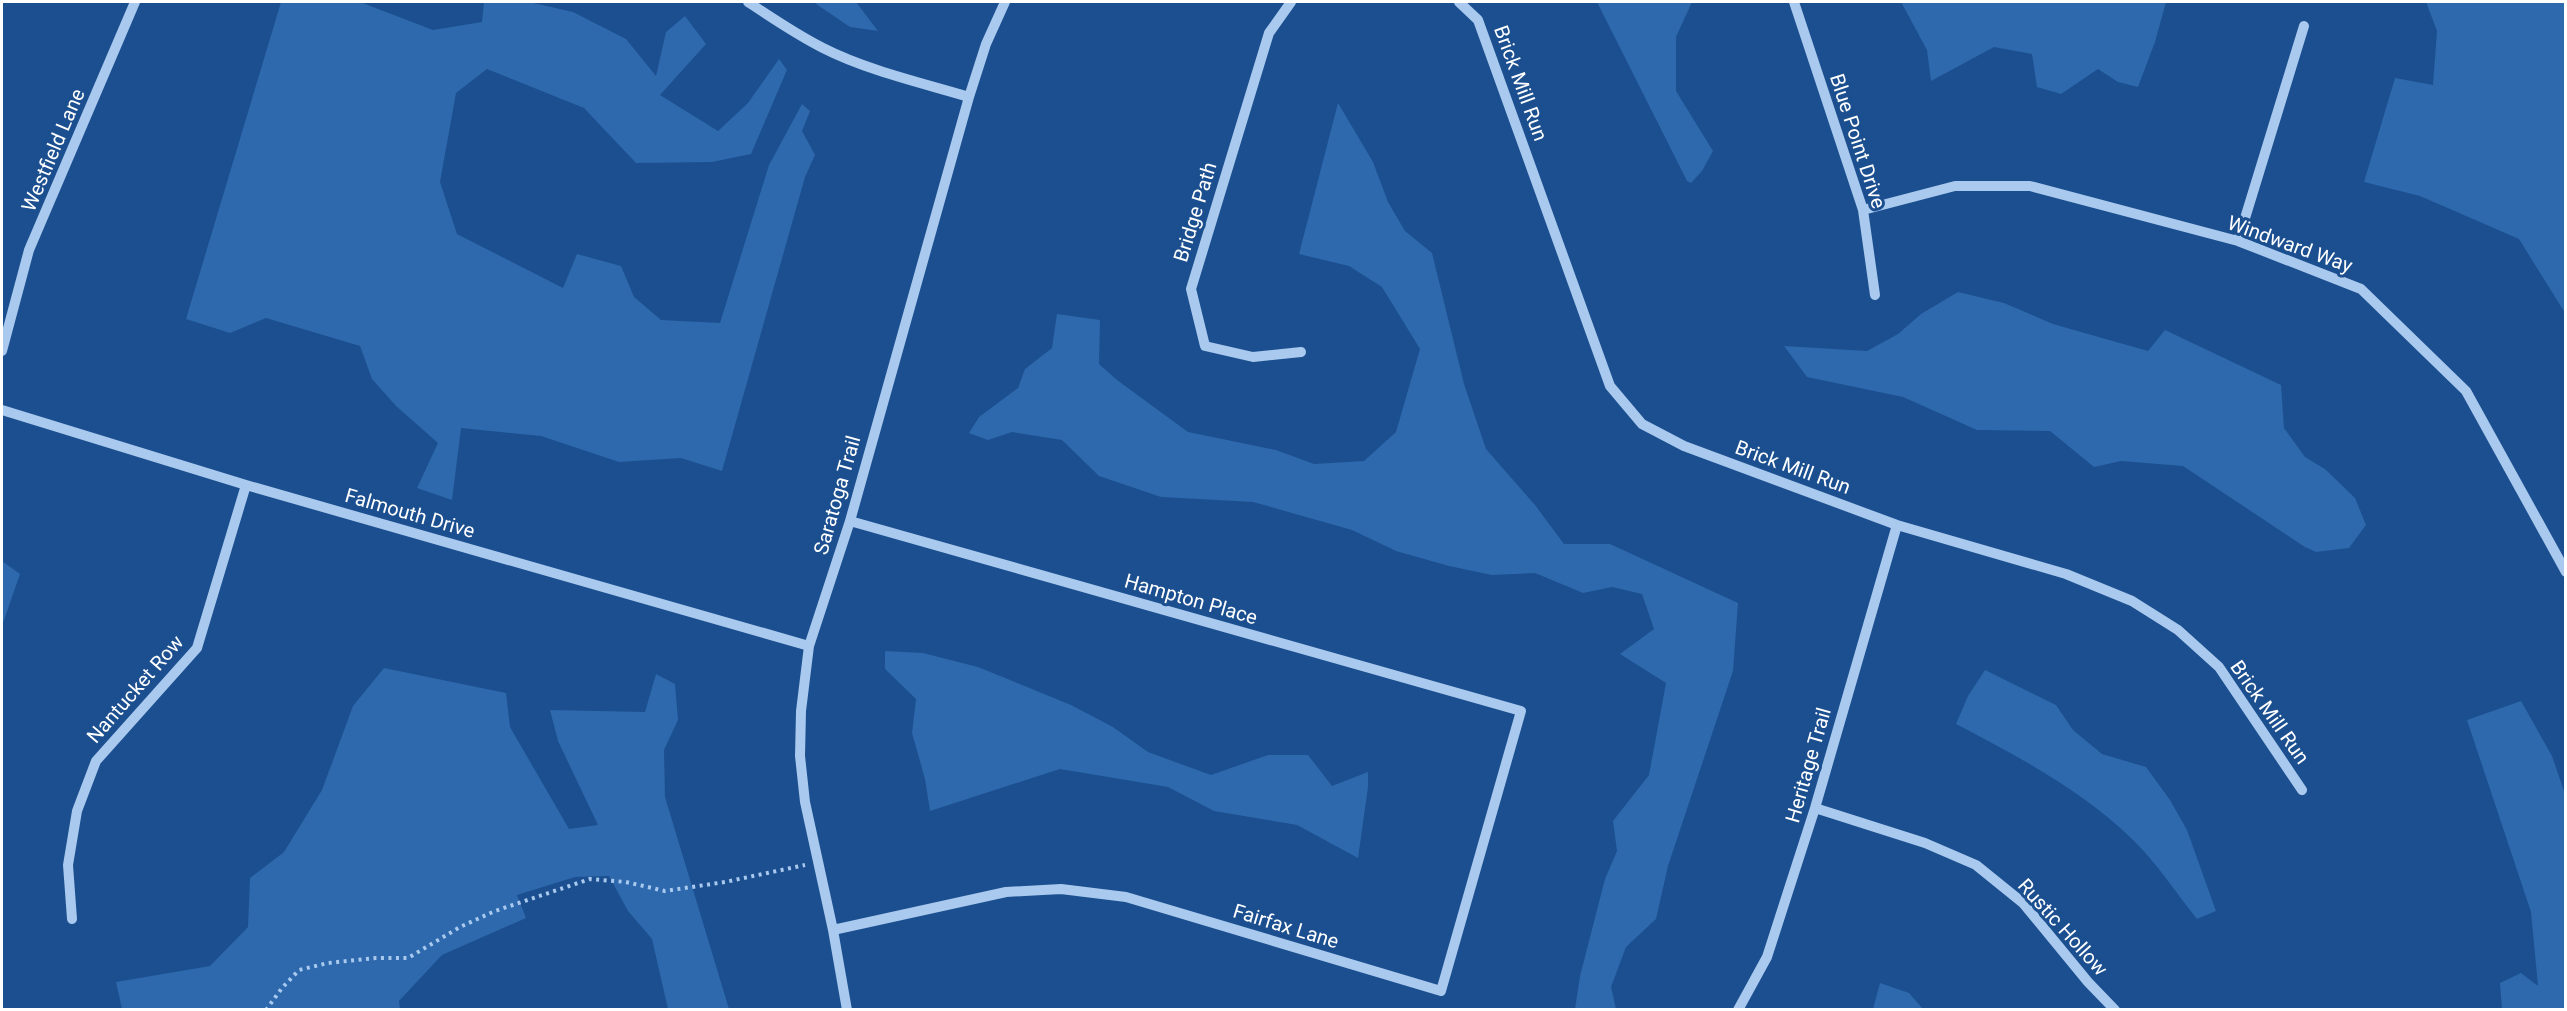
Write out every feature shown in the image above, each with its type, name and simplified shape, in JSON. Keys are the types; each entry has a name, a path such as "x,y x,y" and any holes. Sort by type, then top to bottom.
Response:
{"street":[{"name":"Westfield Lane","path":"2,351 29,250 135,2"},
{"path":"748,2 782,25 825,49 890,73 969,97"},
{"name":"Saratoga Trail","path":"847,1010 833,930 804,802 800,756 801,711 809,646 850,521 969,97 986,44 1005,2"},
{"name":"Bridge Path","path":"1291,2 1269,33 1191,289 1205,346 1253,357 1301,352"},
{"name":"Brick Mill Run","path":"1459,2 1478,20 1611,386 1642,424 1684,446 1897,525 2066,574 2132,601 2178,630 2219,667 2302,789"},
{"name":"Blue Point Drive","path":"1794,2 1863,210 1875,295"},
{"path":"2238,241 2304,26"},
{"name":"Windward Way","path":"1863,210 1955,186 2030,186 2238,241 2361,290 2466,392 2565,572"},
{"name":"Falmouth Drive","path":"2,410 246,485 809,646"},
{"name":"Nantucket Row","path":"72,919 68,865 77,811 96,761 198,648 246,485"},
{"name":"Hampton Place","path":"850,521 1521,711"},
{"name":"Heritage Trail","path":"1738,1010 1767,957 1815,808 1897,525"},
{"name":"Fairfax Lane","path":"833,930 1006,892 1061,889 1126,897 1441,991 1521,711"},
{"name":"Rustic Hollow","path":"1815,808 1925,843 1976,865 2023,903 2088,982 2115,1010"}],"path":[{"path":"266,1010 299,970 328,963 376,958 408,958 460,927 495,911 590,879 626,882 665,891 736,880 818,862"}],"shaded area":[{"path":"281,2 360,2 433,30 482,22 484,2 529,2 573,12 626,39 656,76 666,32 685,16 706,44 660,95 718,131 748,103 779,59 787,70 751,154 712,162 636,163 584,108 487,69 456,93 440,182 457,234 563,288 577,254 621,266 634,297 661,320 720,323 769,165 802,104 810,111 802,131 815,155 805,177 722,471 681,458 619,462 541,436 461,428 452,500 417,488 438,443 396,406 372,379 360,346 266,318 230,333 186,319"},
{"path":"817,2 856,2 878,31 850,27 816,4"},
{"path":"1597,2 1692,2 1676,37 1676,91 1713,151 1702,171 1691,183 1687,181"},
{"path":"1901,2 2166,2 2155,42 2138,87 2118,82 2098,69 2061,94 2037,87 2032,54 1994,47 1931,81 1927,50"},
{"path":"2426,2 2565,2 2565,313 2519,239 2420,196 2364,182 2395,78 2433,85 2437,31"},
{"path":"1338,103 1373,162 1388,202 1405,231 1432,253 1464,384 1486,449 1535,505 1564,544 1610,544 1738,603 1733,671 1668,866 1656,919 1626,947 1611,987 1616,1009 1575,1009 1580,976 1605,879 1617,851 1613,821 1649,775 1666,683 1620,654 1654,629 1642,594 1612,587 1583,593 1535,573 1492,575 1449,566 1396,551 1352,530 1253,502 1161,497 1099,476 1062,440 1012,432 988,440 969,433 979,417 1018,388 1025,369 1052,348 1057,314 1100,320 1099,364 1188,432 1276,450 1314,464 1364,461 1396,432 1420,349 1382,287 1349,266 1299,254"},
{"path":"1958,292 2004,303 2053,324 2148,351 2165,330 2281,385 2284,428 2305,457 2325,469 2355,498 2366,525 2349,548 2316,552 2183,466 2121,461 2094,467 2050,431 1977,430 1903,397 1807,377 1784,346 1867,351 1898,334 1921,314"},
{"path":"2,561 20,574 2,626"},
{"path":"885,651 923,653 978,667 1071,705 1113,727 1148,752 1211,775 1268,755 1308,755 1332,786 1368,772 1358,858 1297,825 1214,811 1168,787 1060,769 930,811 925,779 912,733 916,699 885,669"},
{"path":"384,668 506,693 510,727 569,829 598,825 558,741 550,710 645,712 656,674 675,684 678,720 664,750 665,797 729,1009 668,1009 652,939 628,911 609,876 575,877 517,895 526,918 442,955 399,1001 400,1009 122,1009 116,982 210,966 248,927 250,878 284,852 322,790 353,706"},
{"path":"1985,670 2056,705 2073,730 2102,754 2146,767 2170,800 2187,830 2216,911 2197,919 2150,858 2114,822 2072,790 1956,724 1968,696"},
{"path":"2521,701 2552,756 2565,794 2565,1009 2502,1009 2500,983 2521,973 2538,986 2531,912 2467,720"},
{"path":"1880,983 1909,993 1923,1009 1873,1009"}]}
